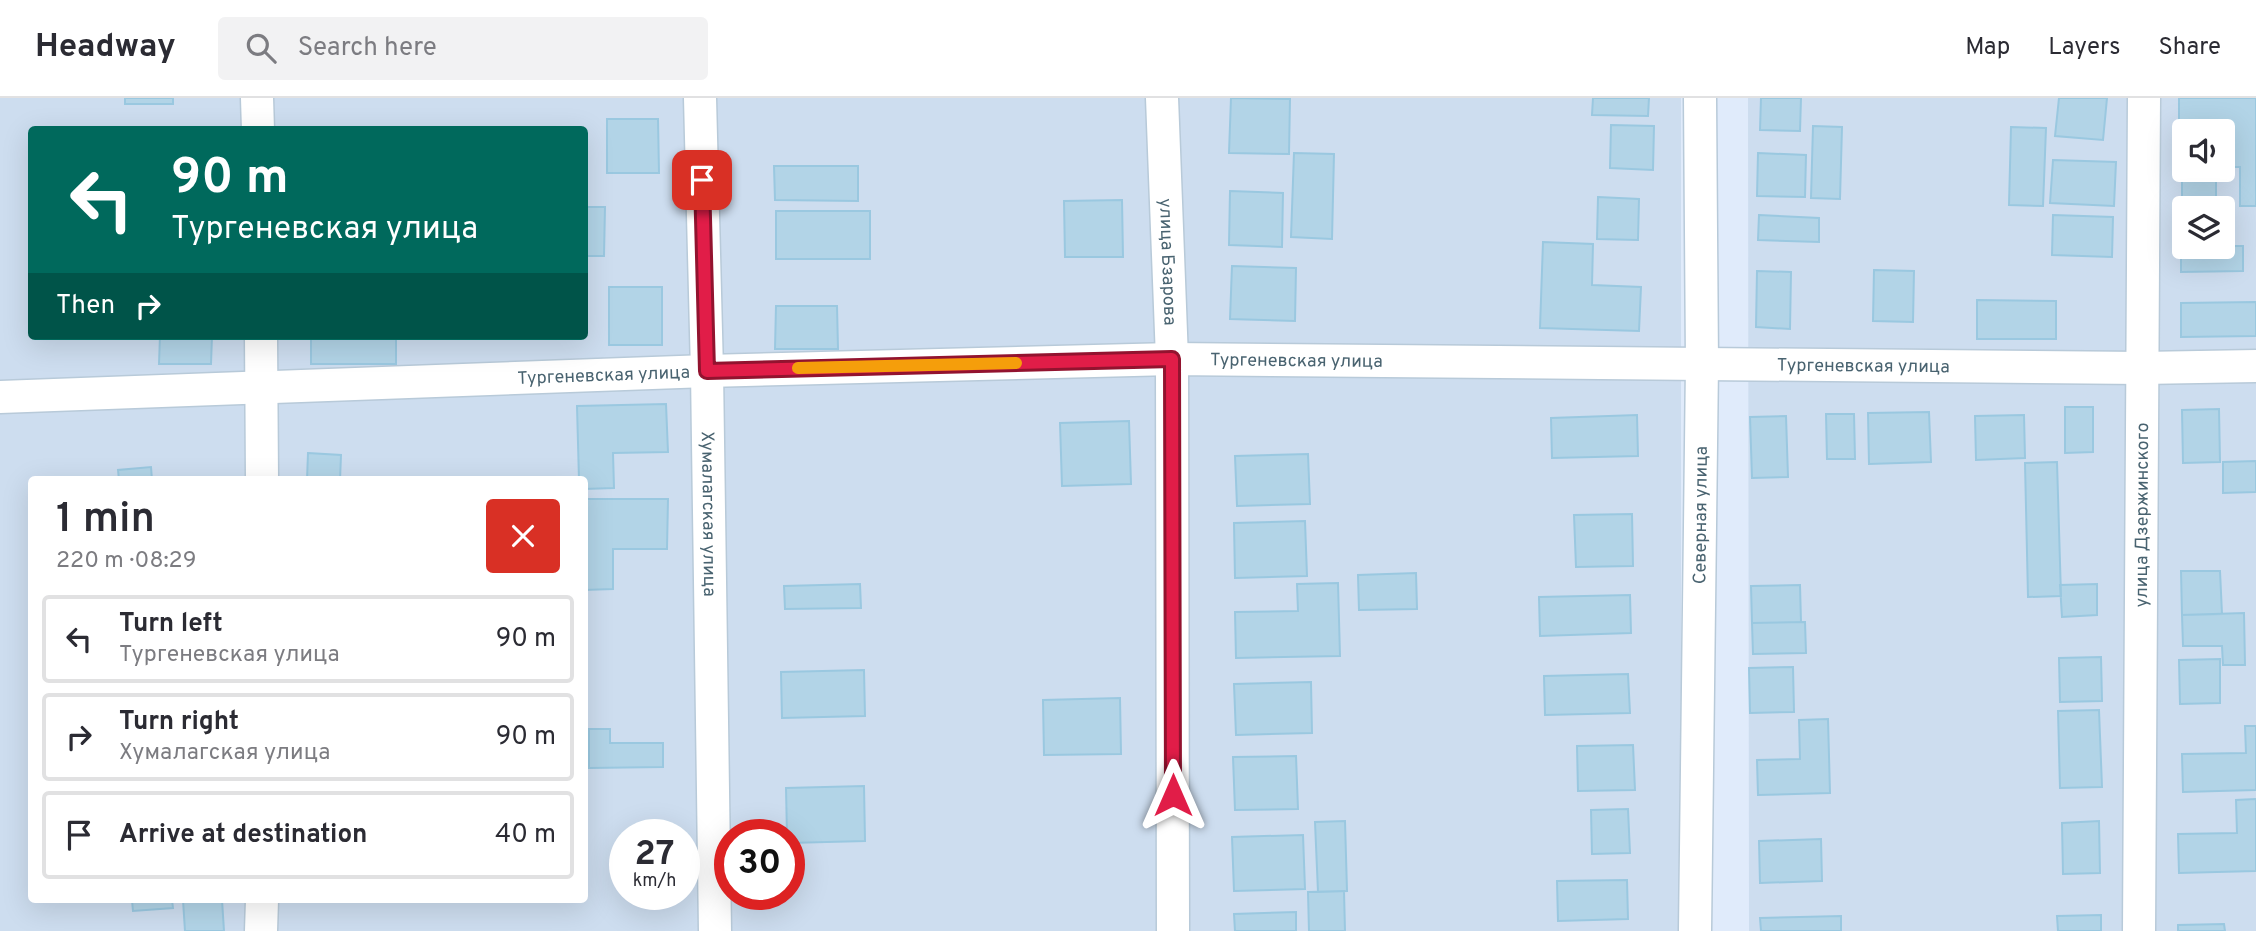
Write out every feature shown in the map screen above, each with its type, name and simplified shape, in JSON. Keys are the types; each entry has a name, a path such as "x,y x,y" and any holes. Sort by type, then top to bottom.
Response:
{"street":[{"path":"257,98 258,126"},
{"name":"Хумалагская улица","path":"700,98 715,931"},
{"name":"улица Бзарова","path":"1162,98 1172,359 1173,931"},
{"name":"Северная улица","path":"1695,931 1702,364 1700,98"},
{"name":"улица Дзержинского","path":"2138,931 2144,98"},
{"path":"261,340 262,476"},
{"name":"Тургеневская улица","path":"0,397 707,371 1172,359 2141,368 2256,366"},
{"path":"261,903 261,931"}],"shaded area":[{"path":"0,98 1681,98 1681,931 0,931"},
{"path":"1748,98 2256,98 2256,931 1749,931"}],"building":[{"path":"125,98 173,98 173,104 125,104"},
{"path":"1231,98 1290,99 1289,154 1229,153"},
{"path":"1593,98 1649,98 1648,116 1592,115"},
{"path":"1761,98 1801,98 1800,131 1760,130"},
{"path":"2059,98 2107,98 2103,140 2055,136"},
{"path":"2179,98 2256,98 2256,206 2240,206 2240,167 2235,167 2235,119 2179,119"},
{"path":"607,119 658,119 659,173 607,173"},
{"path":"1611,125 1654,126 1653,170 1610,168"},
{"path":"1813,126 1842,127 1840,199 1811,198"},
{"path":"2011,127 2046,128 2043,206 2009,205"},
{"path":"1294,153 1334,154 1332,239 1291,237"},
{"path":"1758,153 1806,155 1805,197 1757,196"},
{"path":"2053,160 2116,162 2114,206 2050,203"},
{"path":"774,166 858,166 858,201 775,200"},
{"path":"2182,182 2216,182 2216,196 2182,196"},
{"path":"1230,191 1283,193 1282,247 1229,245"},
{"path":"1598,197 1639,199 1638,240 1597,239"},
{"path":"1122,200 1123,257 1065,257 1064,201"},
{"path":"588,207 605,207 604,256 588,256"},
{"path":"776,211 870,211 870,259 776,259"},
{"path":"1759,215 1819,218 1819,242 1758,240"},
{"path":"2053,215 2113,217 2112,257 2052,255"},
{"path":"1543,242 1593,244 1592,285 1641,287 1639,331 1540,328"},
{"path":"2235,246 2243,246 2243,271 2181,272 2181,259 2235,259"},
{"path":"1232,266 1296,268 1295,321 1230,319"},
{"path":"1874,270 1914,271 1913,322 1873,321"},
{"path":"1757,271 1791,272 1790,329 1756,327"},
{"path":"609,287 662,287 662,345 609,345"},
{"path":"1977,300 2056,301 2056,339 1977,339"},
{"path":"2256,302 2256,336 2181,337 2181,303"},
{"path":"776,306 837,306 838,349 775,349"},
{"path":"160,340 212,340 211,364 159,364"},
{"path":"311,340 396,340 396,364 311,364"},
{"path":"666,404 668,452 613,453 614,488 588,489 588,476 579,476 577,406"},
{"path":"2065,407 2093,407 2093,452 2065,453"},
{"path":"2219,409 2220,462 2183,463 2182,410"},
{"path":"1929,412 1931,462 1869,464 1868,413"},
{"path":"1826,414 1854,414 1855,459 1827,459"},
{"path":"1637,415 1638,456 1552,458 1551,418"},
{"path":"2024,415 2025,458 1976,460 1975,416"},
{"path":"1786,416 1788,477 1752,478 1750,417"},
{"path":"1129,421 1131,484 1062,486 1060,423"},
{"path":"308,453 341,455 340,476 307,476"},
{"path":"1308,454 1310,504 1237,506 1235,456"},
{"path":"2256,461 2256,492 2223,493 2223,462"},
{"path":"2057,462 2061,596 2028,597 2025,463"},
{"path":"151,467 152,476 119,476 118,470"},
{"path":"588,499 668,499 667,549 613,549 613,589 588,590"},
{"path":"1632,514 1633,566 1576,567 1574,515"},
{"path":"1305,521 1307,576 1235,578 1234,523"},
{"path":"2181,571 2220,571 2222,614 2182,615"},
{"path":"1416,573 1417,609 1359,610 1358,575"},
{"path":"1338,583 1340,656 1236,658 1235,612 1298,611 1297,584"},
{"path":"860,584 861,608 785,609 784,586"},
{"path":"2097,584 2097,615 2062,617 2060,585"},
{"path":"1800,585 1801,622 1752,623 1751,586"},
{"path":"1630,595 1631,633 1540,636 1539,597"},
{"path":"2244,613 2245,665 2223,665 2222,646 2183,646 2182,615"},
{"path":"1805,622 1806,653 1753,654 1752,623"},
{"path":"2101,657 2102,701 2060,702 2059,658"},
{"path":"2220,659 2220,703 2180,704 2179,660"},
{"path":"1793,667 1794,712 1750,713 1749,668"},
{"path":"864,670 865,716 782,718 781,672"},
{"path":"1628,674 1630,713 1545,715 1544,676"},
{"path":"1311,682 1312,733 1236,735 1234,684"},
{"path":"1120,698 1121,754 1044,755 1043,700"},
{"path":"2099,710 2102,787 2060,788 2058,711"},
{"path":"1828,719 1830,793 1758,795 1757,760 1800,759 1799,720"},
{"path":"2245,726 2256,726 2256,790 2183,792 2182,754 2246,753"},
{"path":"589,729 610,729 610,743 663,743 663,767 589,768"},
{"path":"1633,745 1635,790 1578,791 1577,746"},
{"path":"1296,756 1298,809 1235,810 1233,757"},
{"path":"864,786 865,841 805,843 805,819 787,819 786,788"},
{"path":"2256,799 2256,871 2179,873 2178,834 2237,833 2236,800"},
{"path":"1628,809 1630,853 1592,854 1591,810"},
{"path":"1345,821 1347,891 1318,892 1315,822"},
{"path":"2099,821 2100,873 2063,874 2062,823"},
{"path":"1303,835 1305,889 1234,891 1232,837"},
{"path":"1821,839 1822,881 1760,883 1759,841"},
{"path":"1627,880 1628,919 1558,921 1557,881"},
{"path":"1344,891 1345,931 1309,931 1308,892"},
{"path":"132,903 172,903 173,908 133,911"},
{"path":"183,903 222,903 224,931 185,931"},
{"path":"1296,912 1296,931 1235,931 1234,914"},
{"path":"2101,915 2101,931 2058,931 2057,916"},
{"path":"1841,916 1841,931 1761,931 1760,918"},
{"path":"2224,924 2225,931 2178,931 2178,925"}],"slow traffic":[{"path":"798,368 1016,363"}],"route":[{"path":"702,180 707,371 1172,359 1173,795"}]}
